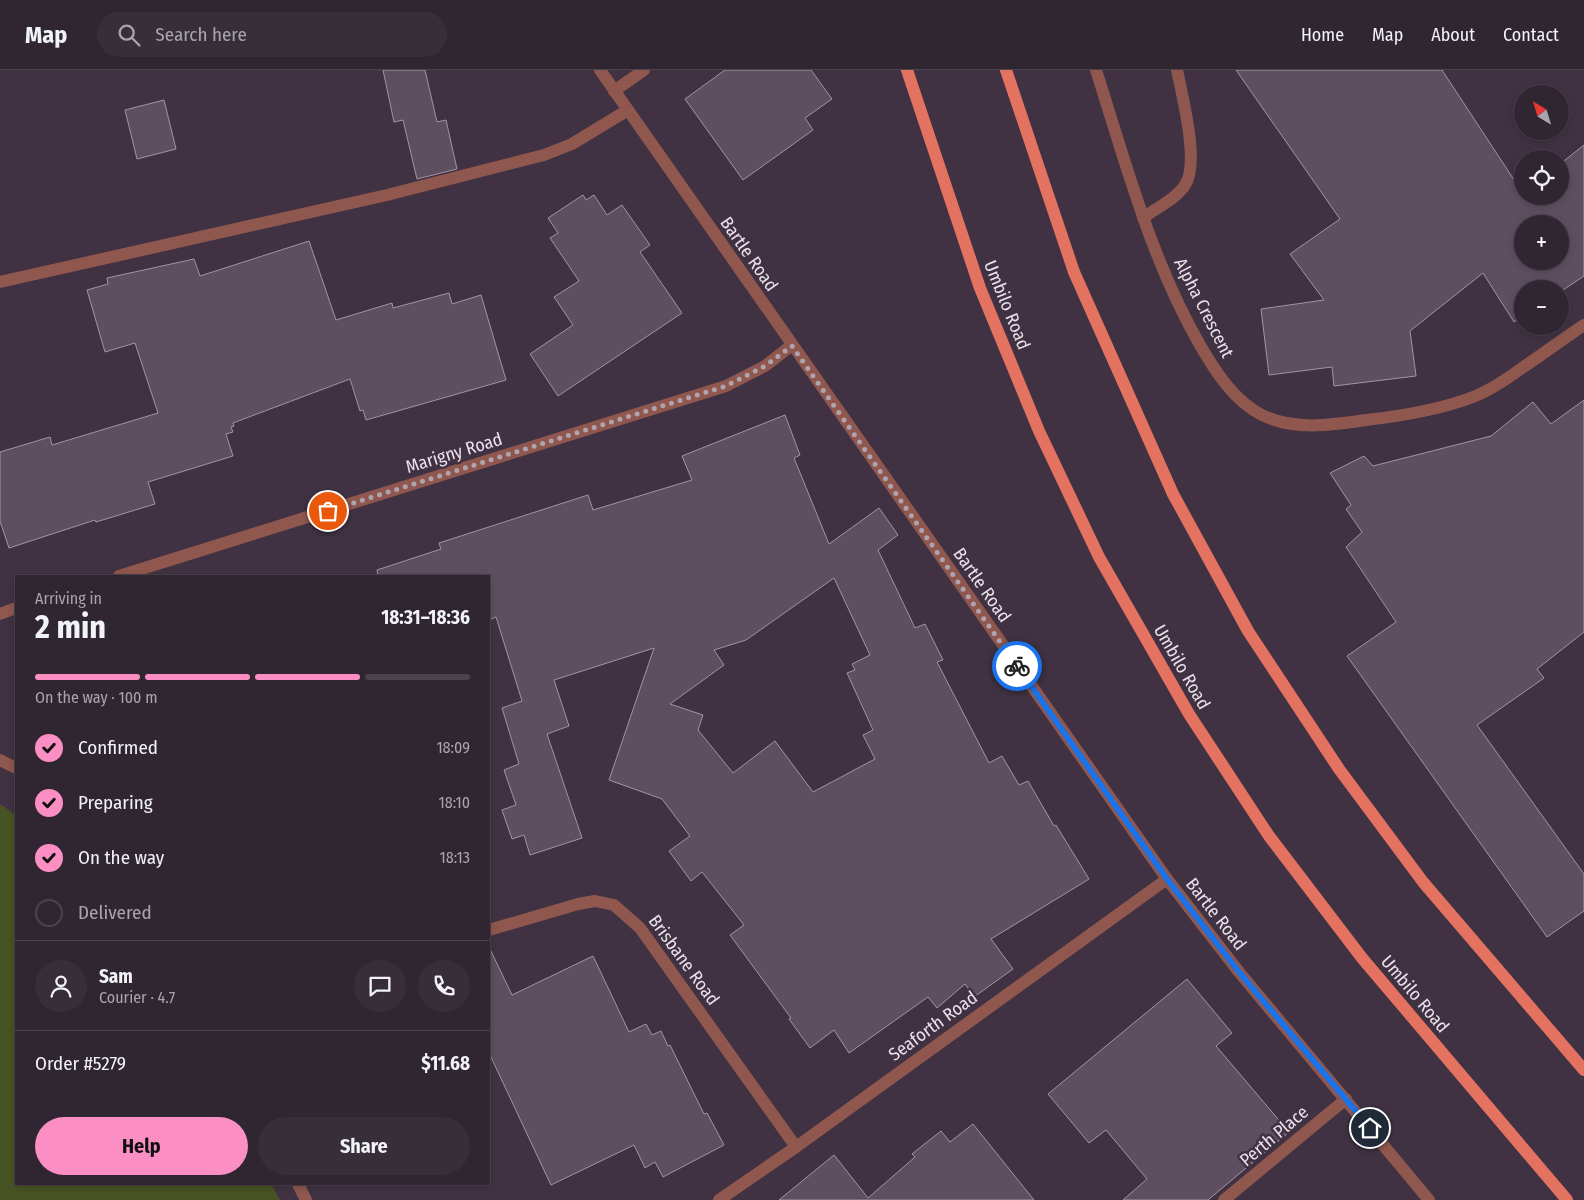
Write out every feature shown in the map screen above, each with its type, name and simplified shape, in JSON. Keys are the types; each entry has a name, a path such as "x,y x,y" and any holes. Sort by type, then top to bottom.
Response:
{"main road":[{"name":"Umbilo Road","path":"907,70 980,288 1039,431 1099,557 1189,714 1269,836 1362,958 1567,1200"},
{"path":"1006,70 1074,272 1173,494 1248,631 1339,768 1423,882 1584,1070"}],"street":[{"name":"Bartle Road","path":"600,70 1167,879 1239,972 1429,1200"},
{"path":"614,91 644,70"},
{"name":"Alpha Crescent","path":"1096,70 1150,240 1186,322 1212,366 1226,384 1254,410 1264,416 1289,424 1328,425 1407,415 1474,397 1504,381 1584,325"},
{"path":"1143,218 1183,188 1190,174 1191,148 1177,70"},
{"path":"0,282 387,195 544,155 572,144 628,110"},
{"name":"Marigny Road","path":"122,575 726,386 765,366 792,346"},
{"path":"0,614 15,608"},
{"path":"0,760 15,768"},
{"name":"Seaforth Road","path":"719,1200 796,1147 1167,879"},
{"name":"Brisbane Road","path":"490,930 594,900 614,905 640,928 796,1147"},
{"name":"Perth Place","path":"1224,1200 1346,1100"},
{"path":"298,1185 306,1200"}],"green space":[{"path":"0,804 15,814 15,1185 272,1185 280,1200 0,1200"}],"building":[{"path":"383,70 425,70 437,122 446,120 457,169 417,179 403,120 394,122"},
{"path":"725,70 811,70 832,99 805,118 813,130 743,180 685,99"},
{"path":"1236,70 1442,70 1514,180 1514,205 1569,205 1569,157 1584,145 1584,276 1569,286 1569,280 1514,280 1514,322 1483,273 1410,331 1416,376 1334,386 1332,367 1269,375 1261,309 1324,300 1290,254 1340,219"},
{"path":"164,100 176,149 137,159 125,110"},
{"path":"583,195 586,200 594,195 607,215 622,205 650,245 640,252 682,313 558,396 530,354 573,325 554,297 579,281 550,238 558,233 548,218"},
{"path":"309,241 336,320 392,303 393,308 449,293 452,304 481,295 506,380 366,420 363,410 360,411 350,379 233,423 234,426 231,427 233,432 226,434 233,456 148,482 155,504 96,522 95,520 9,548 0,521 0,452 50,437 52,445 158,413 135,343 105,352 87,290 108,284 107,278 194,259 200,276"},
{"path":"1584,400 1584,632 1537,669 1544,678 1477,725 1584,874 1584,911 1547,937 1347,656 1396,622 1346,547 1362,532 1346,509 1351,505 1330,473 1364,456 1373,466 1491,436 1533,402 1551,424"},
{"path":"785,415 800,455 794,458 829,544 879,508 898,535 878,550 915,628 925,624 943,660 937,662 989,763 1002,756 1019,785 1028,781 1054,826 1056,825 1089,879 991,939 1013,969 974,997 965,984 937,1008 928,997 849,1053 834,1030 810,1048 789,1019 791,1018 730,935 744,925 702,872 691,881 669,851 690,836 662,799 609,780 654,648 554,680 569,726 547,734 582,838 530,855 524,835 512,839 502,810 516,805 504,770 519,764 502,708 522,701 496,617 490,620 490,575 378,575 377,570 441,549 439,543 588,495 593,510 692,480 682,456","holes":["834,578 870,655 852,664 855,670 847,673 873,730 863,735 875,759 813,792 775,741 733,773 698,730 703,715 670,704 724,665 714,650 746,640"]},
{"path":"490,949 512,995 593,956 629,1032 646,1024 652,1035 661,1031 668,1046 670,1045 704,1114 707,1113 724,1145 663,1177 655,1162 645,1168 634,1145 551,1185 490,1055"},
{"path":"1187,979 1232,1033 1216,1046 1289,1132 1208,1200 1123,1200 1147,1179 1106,1130 1089,1143 1048,1094"},
{"path":"973,1124 1034,1200 779,1200 834,1155 868,1198 915,1157 912,1154 941,1131 950,1142"}],"way so far":[{"path":"328,511 726,386 765,366 792,346 1017,666"}],"route":[{"path":"1017,666 1167,879 1239,972 1370,1128"}]}
